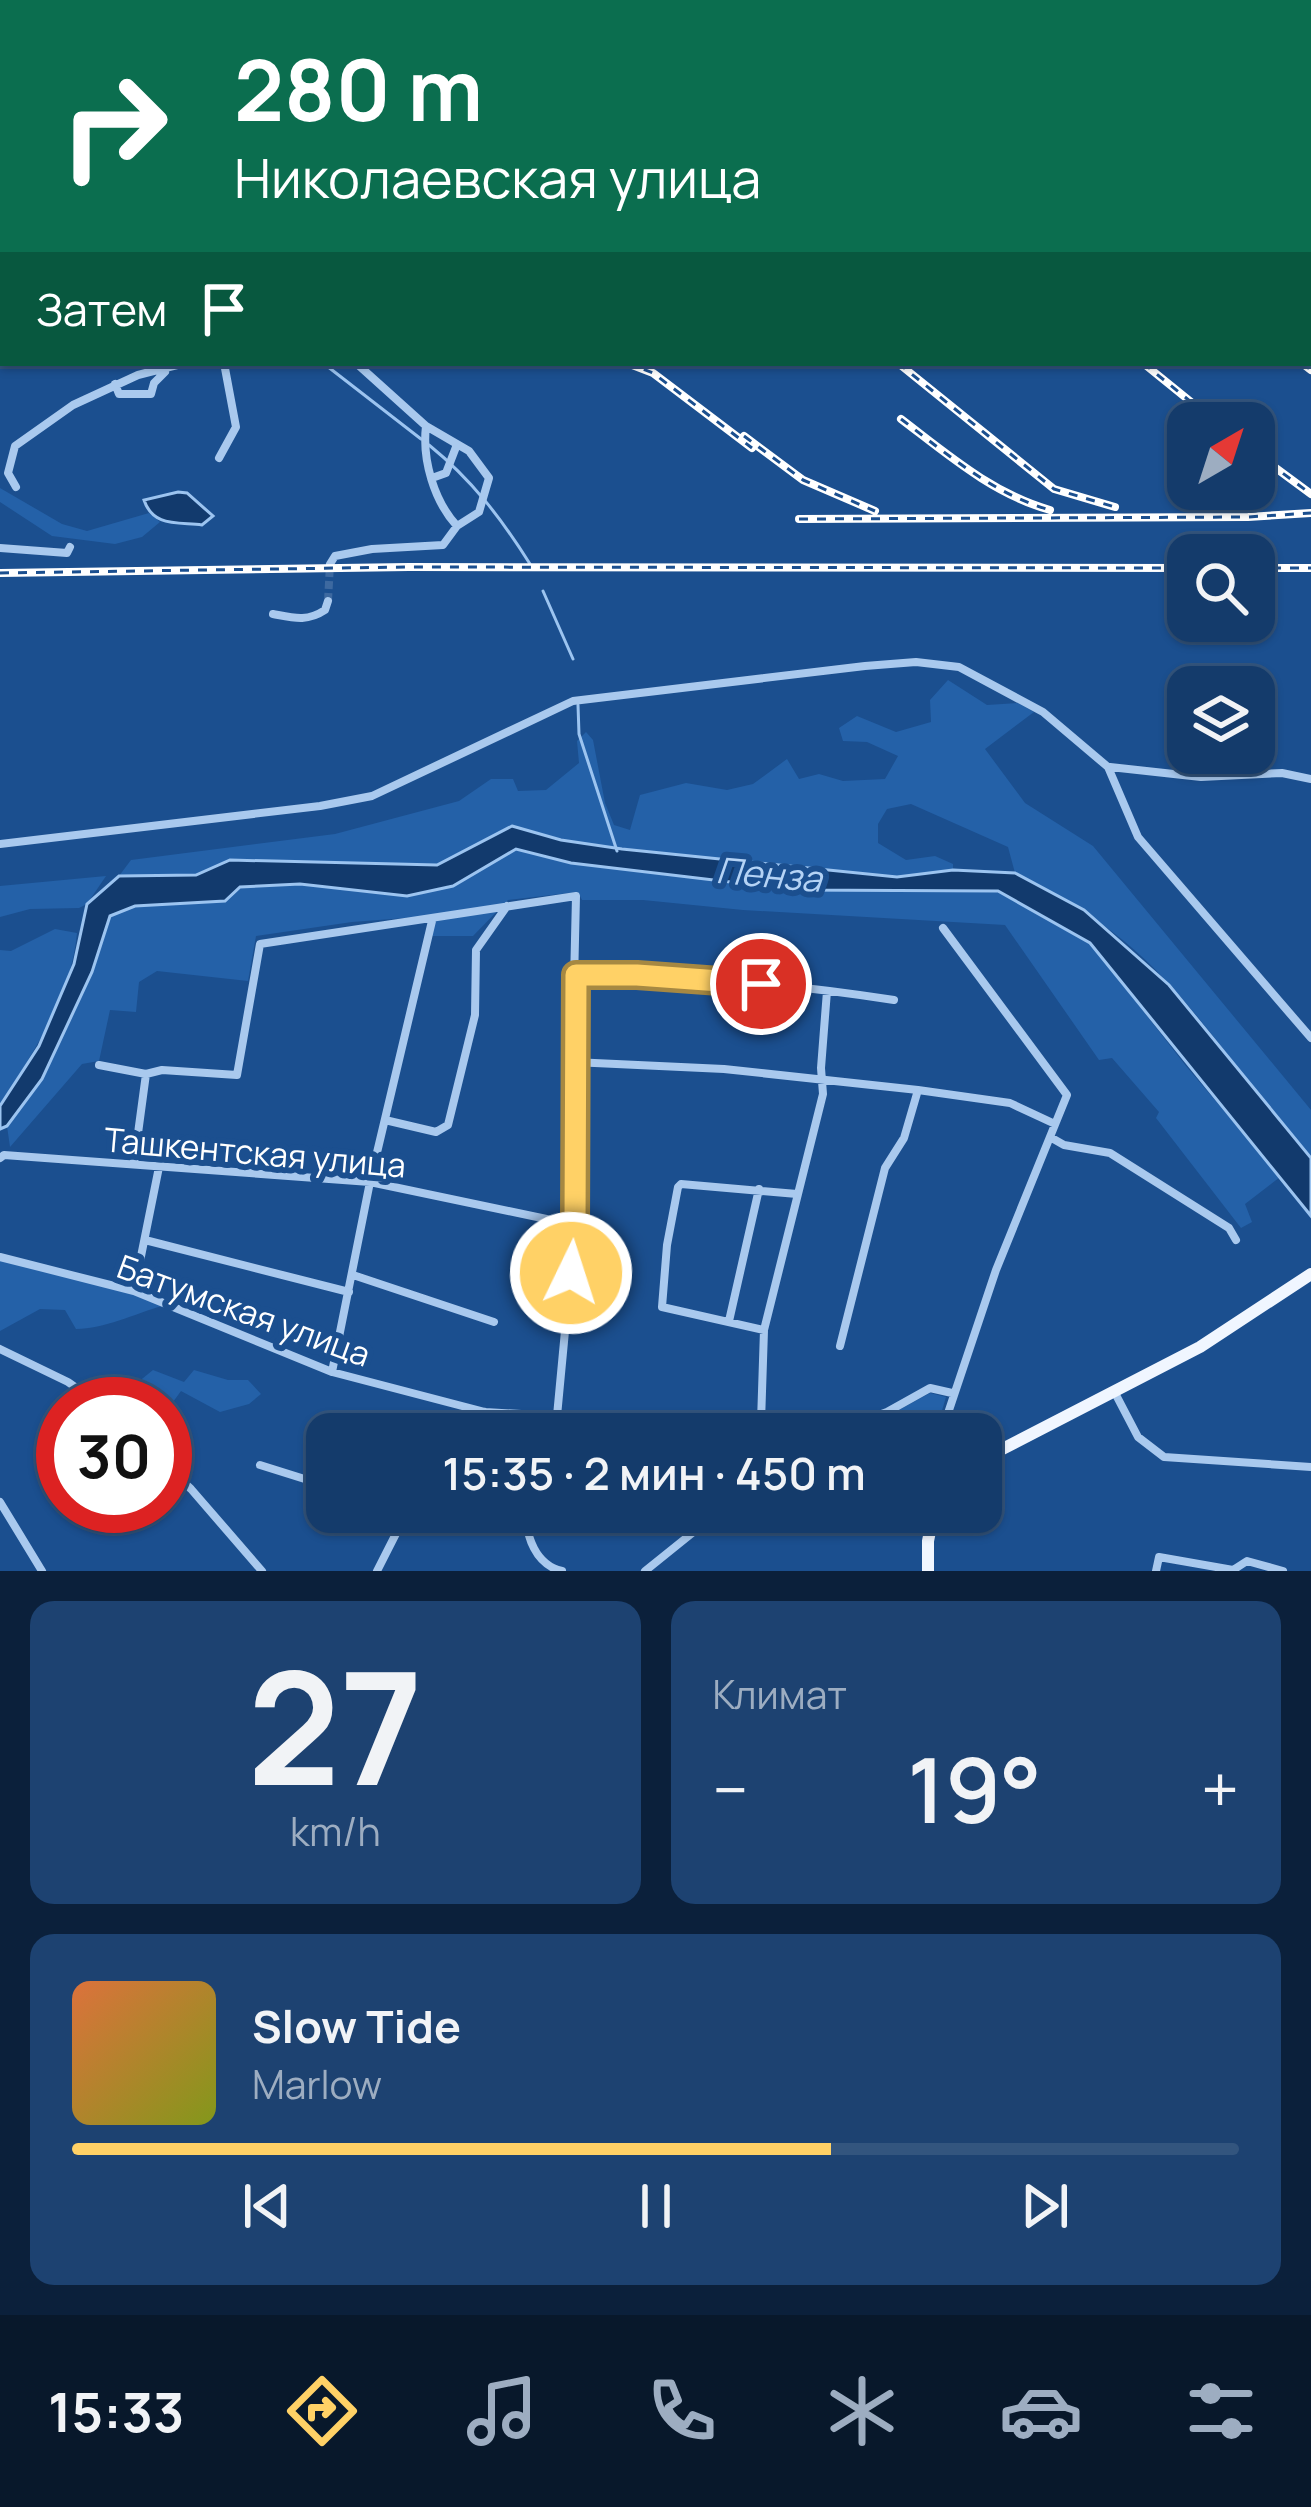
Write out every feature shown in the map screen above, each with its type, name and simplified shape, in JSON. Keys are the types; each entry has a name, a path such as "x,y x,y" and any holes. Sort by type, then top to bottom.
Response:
{"main road":[{"path":"1002,1449 1200,1347 1311,1274"},
{"path":"928,1571 930,1533"}],"street":[{"path":"16,487 8,473 16,446 73,405 115,384 177,366"},
{"path":"219,458 236,427 225,366"},
{"path":"330,564 335,556 371,549 443,545 457,526 479,512 489,478 469,451 426,426 359,366"},
{"path":"115,384 119,394 151,394 154,383 167,370"},
{"path":"426,426 426,461 448,516 457,526"},
{"path":"433,478 446,472 456,447"},
{"path":"0,548 67,553 70,547"},
{"path":"273,614 302,620 325,610 328,601"},
{"path":"0,844 372,796 578,700 916,662 959,668 1043,712 1108,767 1138,837 1310,1039"},
{"path":"1108,767 1201,777 1282,773 1311,779"},
{"path":"99,1065 146,1074 163,1070 237,1076 260,944 576,896 575,1225 557,1413"},
{"path":"385,1120 436,1132 448,1125 475,1015 476,950 508,904"},
{"path":"332,1372 370,1182 432,921"},
{"path":"943,928 1067,1095 995,1270 947,1413"},
{"path":"576,975 637,975 894,1000"},
{"path":"761,1413 764,1330 824,1079 827,992"},
{"path":"573,1062 724,1069 918,1090 1010,1103 1055,1124"},
{"path":"134,1163 146,1074"},
{"path":"840,1346 885,1168 904,1138 918,1090"},
{"path":"1050,1136 1064,1145 1110,1153 1229,1228 1236,1240"},
{"name":"Ташкентская улица","path":"0,1158 134,1163 370,1182 575,1225"},
{"path":"134,1291 159,1167"},
{"path":"764,1330 662,1306 678,1187 797,1194"},
{"path":"729,1322 759,1189"},
{"path":"145,1240 349,1292"},
{"name":"Батумская улица","path":"0,1257 134,1291 332,1372 503,1413"},
{"path":"353,1274 494,1322"},
{"path":"0,1349 58,1377"},
{"path":"884,1413 930,1388 952,1393"},
{"path":"1114,1393 1138,1437 1164,1457 1311,1467"},
{"path":"260,1465 306,1479"},
{"path":"192,1490 262,1571"},
{"path":"0,1502 42,1571"},
{"path":"376,1571 396,1533"},
{"path":"528,1533 550,1568 562,1571"},
{"path":"645,1571 692,1533"},
{"path":"1156,1571 1159,1556 1233,1570 1247,1561 1283,1571"}],"shaded area":[{"path":"0,488 62,524 87,531 149,513 160,522 142,537 115,544 52,536 0,502"},
{"path":"948,680 987,705 1018,703 1034,712 985,749 1025,803 1093,846 1311,1110 1311,1158 1199,1018 1124,941 1015,873 1008,847 911,804 887,809 878,824 878,843 906,860 935,856 953,864 953,870 897,877 622,849 561,840 512,826 437,865 230,860 196,875 119,876 131,860 335,834 459,801 491,779 513,779 518,791 546,790 579,763 577,741 586,732 593,740 614,825 630,830 640,795 686,783 727,790 753,784 787,759 799,779 819,774 843,781 885,779 898,756 867,742 843,741 839,728 857,716 896,732 931,722 930,700"},
{"path":"516,849 571,863 797,890 998,891 1090,943 1280,1177 1245,1204 1252,1222 1241,1228 1156,1118 1159,1112 1112,1058 1099,1060 1005,925 582,900 578,892 508,900 473,936 432,936 432,916 256,936 248,981 157,971 139,982 136,1012 110,1010 99,1061 82,1064 10,1147 7,1126 42,1079 92,972 110,916 135,906 225,901 239,887 300,884 407,896 453,886"},
{"path":"106,876 79,908 30,909 0,917 0,886"},
{"path":"55,929 77,933 67,980 49,1023 0,1106 0,950 11,951"},
{"path":"0,1259 132,1293 162,1306 76,1329 65,1310 40,1309 0,1331"},
{"path":"153,1370 171,1377 144,1377"},
{"path":"194,1370 228,1380 248,1380 261,1394 249,1404 220,1412 192,1397 192,1377 188,1377"},
{"path":"930,1393 946,1397 941,1413 893,1413"}],"water":[{"path":"187,493 213,516 202,525 167,522 153,515 144,500"},
{"name":"Пенза","path":"512,826 561,840 622,849 897,877 953,870 1015,873 1084,910 1169,985 1311,1158 1311,1216 1090,943 998,891 797,890 571,863 516,849 453,886 407,896 300,884 240,887 225,901 135,906 110,916 92,972 42,1079 0,1129 0,1106 39,1046 74,964 87,904 119,876 196,875 230,860 437,865"}],"waterway":[{"path":"327,366 421,439"},
{"path":"429,445 485,500 530,564"},
{"path":"543,591 573,659"},
{"path":"578,705 579,734 617,851"}],"tunnel":[{"path":"328,601 330,564"}],"railway":[{"path":"635,366 653,373 752,448"},
{"path":"902,366 1054,489 1115,507"},
{"path":"1147,366 1191,402"},
{"path":"1306,366 1311,370"},
{"path":"901,419 990,483 1050,510"},
{"path":"744,436 803,480 875,511"},
{"path":"1275,467 1311,494"},
{"path":"799,519 1311,513"},
{"path":"0,573 409,567 1167,568"},
{"path":"1275,568 1311,568"}],"route":[{"path":"571,1273 576,975 761,984"}]}
